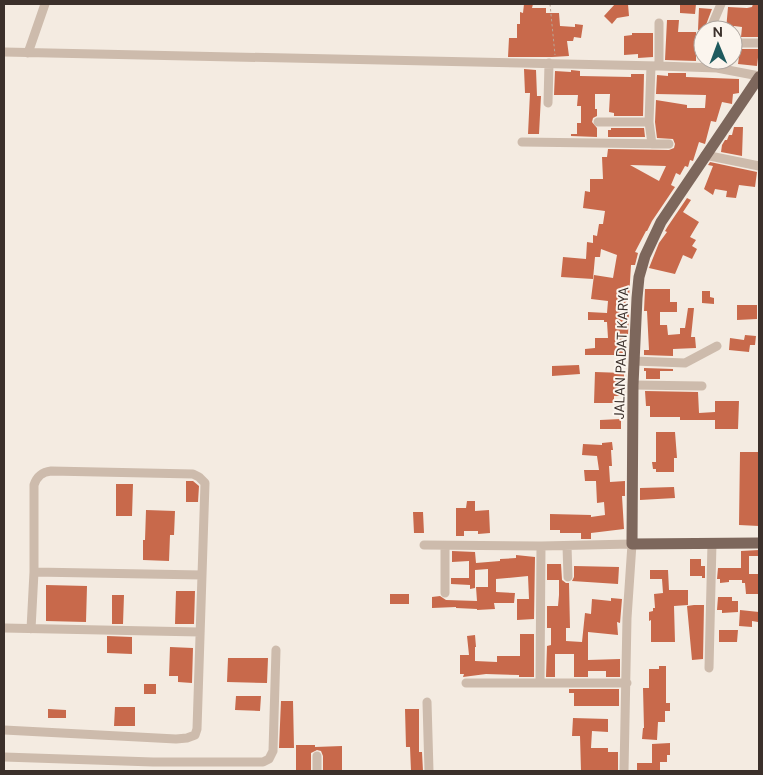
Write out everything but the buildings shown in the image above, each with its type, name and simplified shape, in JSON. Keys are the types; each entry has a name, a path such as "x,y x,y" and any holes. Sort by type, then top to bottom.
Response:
{"main road":[{"name":"JALAN PADAT KARYA","path":"632,544 633,385 639,277 645,256 661,222 759,77"},
{"path":"632,544 759,543"}],"street":[{"path":"28,53 45,4"},
{"path":"714,20 721,4"},
{"path":"652,144 649,122 659,23"},
{"path":"743,43 759,43"},
{"path":"4,52 655,66 693,65"},
{"path":"548,103 552,63"},
{"path":"730,70 759,77"},
{"path":"598,122 649,122"},
{"path":"522,142 669,144"},
{"path":"705,155 759,166"},
{"path":"634,361 685,363 717,346"},
{"path":"633,385 702,386"},
{"path":"4,730 176,739 195,735 198,729 205,483 193,474 51,471 39,476 34,485 34,572 31,629"},
{"path":"709,668 712,543"},
{"path":"424,546 632,544 627,618 624,771"},
{"path":"445,546 445,593"},
{"path":"540,683 541,546"},
{"path":"567,546 568,577"},
{"path":"34,572 202,575"},
{"path":"4,628 200,632"},
{"path":"4,756 153,767 263,762 269,759 273,751 276,650"},
{"path":"466,683 627,683"},
{"path":"427,702 429,771"},
{"path":"317,756 317,771"}],"path":[{"path":"550,4 552,63"}]}
